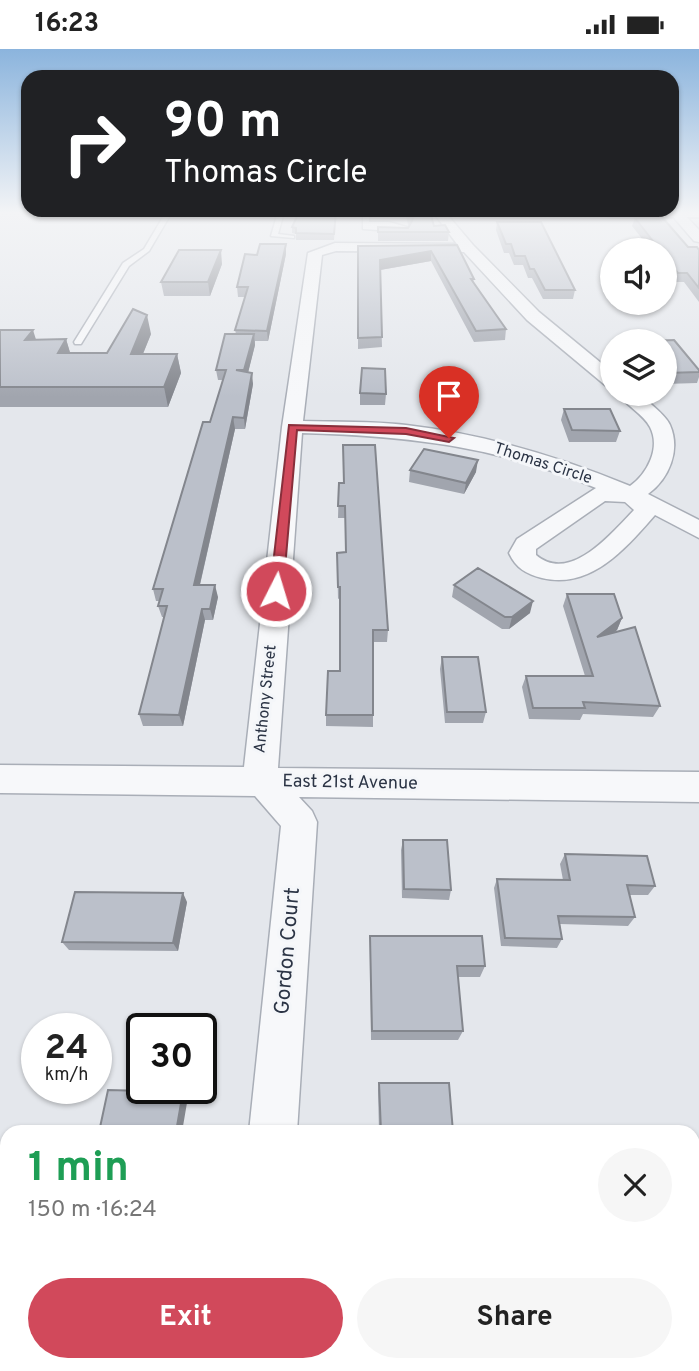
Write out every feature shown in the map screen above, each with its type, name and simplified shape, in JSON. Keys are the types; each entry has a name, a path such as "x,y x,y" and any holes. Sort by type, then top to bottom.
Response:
{"street":[{"name":"Anthony Street","path":"264,782 260,761 292,427 312,274"},
{"path":"493,274 533,316 600,371"},
{"path":"631,495 652,481 661,462 664,444 660,425 640,406"},
{"name":"Thomas Circle","path":"292,427 406,431 491,446 631,495 699,530"},
{"name":"East 21st Avenue","path":"0,779 699,787"},
{"name":"Gordon Court","path":"264,782 299,822 274,1125"}],"lane":[{"path":"78,342 121,274"}],"building":[{"path":"166,274 211,274 208,282 161,282"},
{"path":"240,274 280,274 267,331 235,330 248,287 237,287"},
{"path":"358,274 380,274 382,337 358,338"},
{"path":"444,274 471,274 474,279 471,279 506,329 476,331"},
{"path":"536,274 567,274 575,290 545,290"},
{"path":"688,274 699,274 699,288"},
{"path":"133,309 147,315 131,354 177,354 164,387 0,387 0,330 33,330 25,340 66,339 58,353 107,353"},
{"path":"225,334 254,334 244,370 236,370 252,373 244,418 233,417 194,585 215,585 210,609 202,609 179,715 139,714 167,606 158,606 163,589 153,589 203,422 210,422 226,370 216,370"},
{"path":"677,344 699,370 677,373"},
{"path":"362,368 385,369 386,394 360,393"},
{"path":"564,409 610,409 620,431 572,430"},
{"path":"343,445 375,445 388,630 373,630 373,715 326,715 328,671 340,671 340,587 337,553 346,552 345,506 338,506 339,483 344,483"},
{"path":"424,449 478,460 466,483 410,470"},
{"path":"478,568 533,601 512,617 505,617 454,585"},
{"path":"567,594 614,594 622,618 597,637 635,627 660,706 583,702 585,708 533,708 526,676 593,676"},
{"path":"442,657 478,657 486,712 447,712"},
{"path":"403,840 447,840 451,890 404,889"},
{"path":"565,854 647,856 655,886 627,885 635,917 558,916 562,939 505,938 497,879 570,880"},
{"path":"75,892 183,893 173,943 62,942"},
{"path":"370,936 482,936 485,966 457,966 463,1031 372,1031"},
{"path":"379,1083 449,1083 452,1125 381,1125"},
{"path":"112,1090 126,1090 126,1104 181,1104 177,1125 100,1125 105,1104 112,1104"}],"route":[{"path":"276,591 292,427 406,431 449,438"}]}
